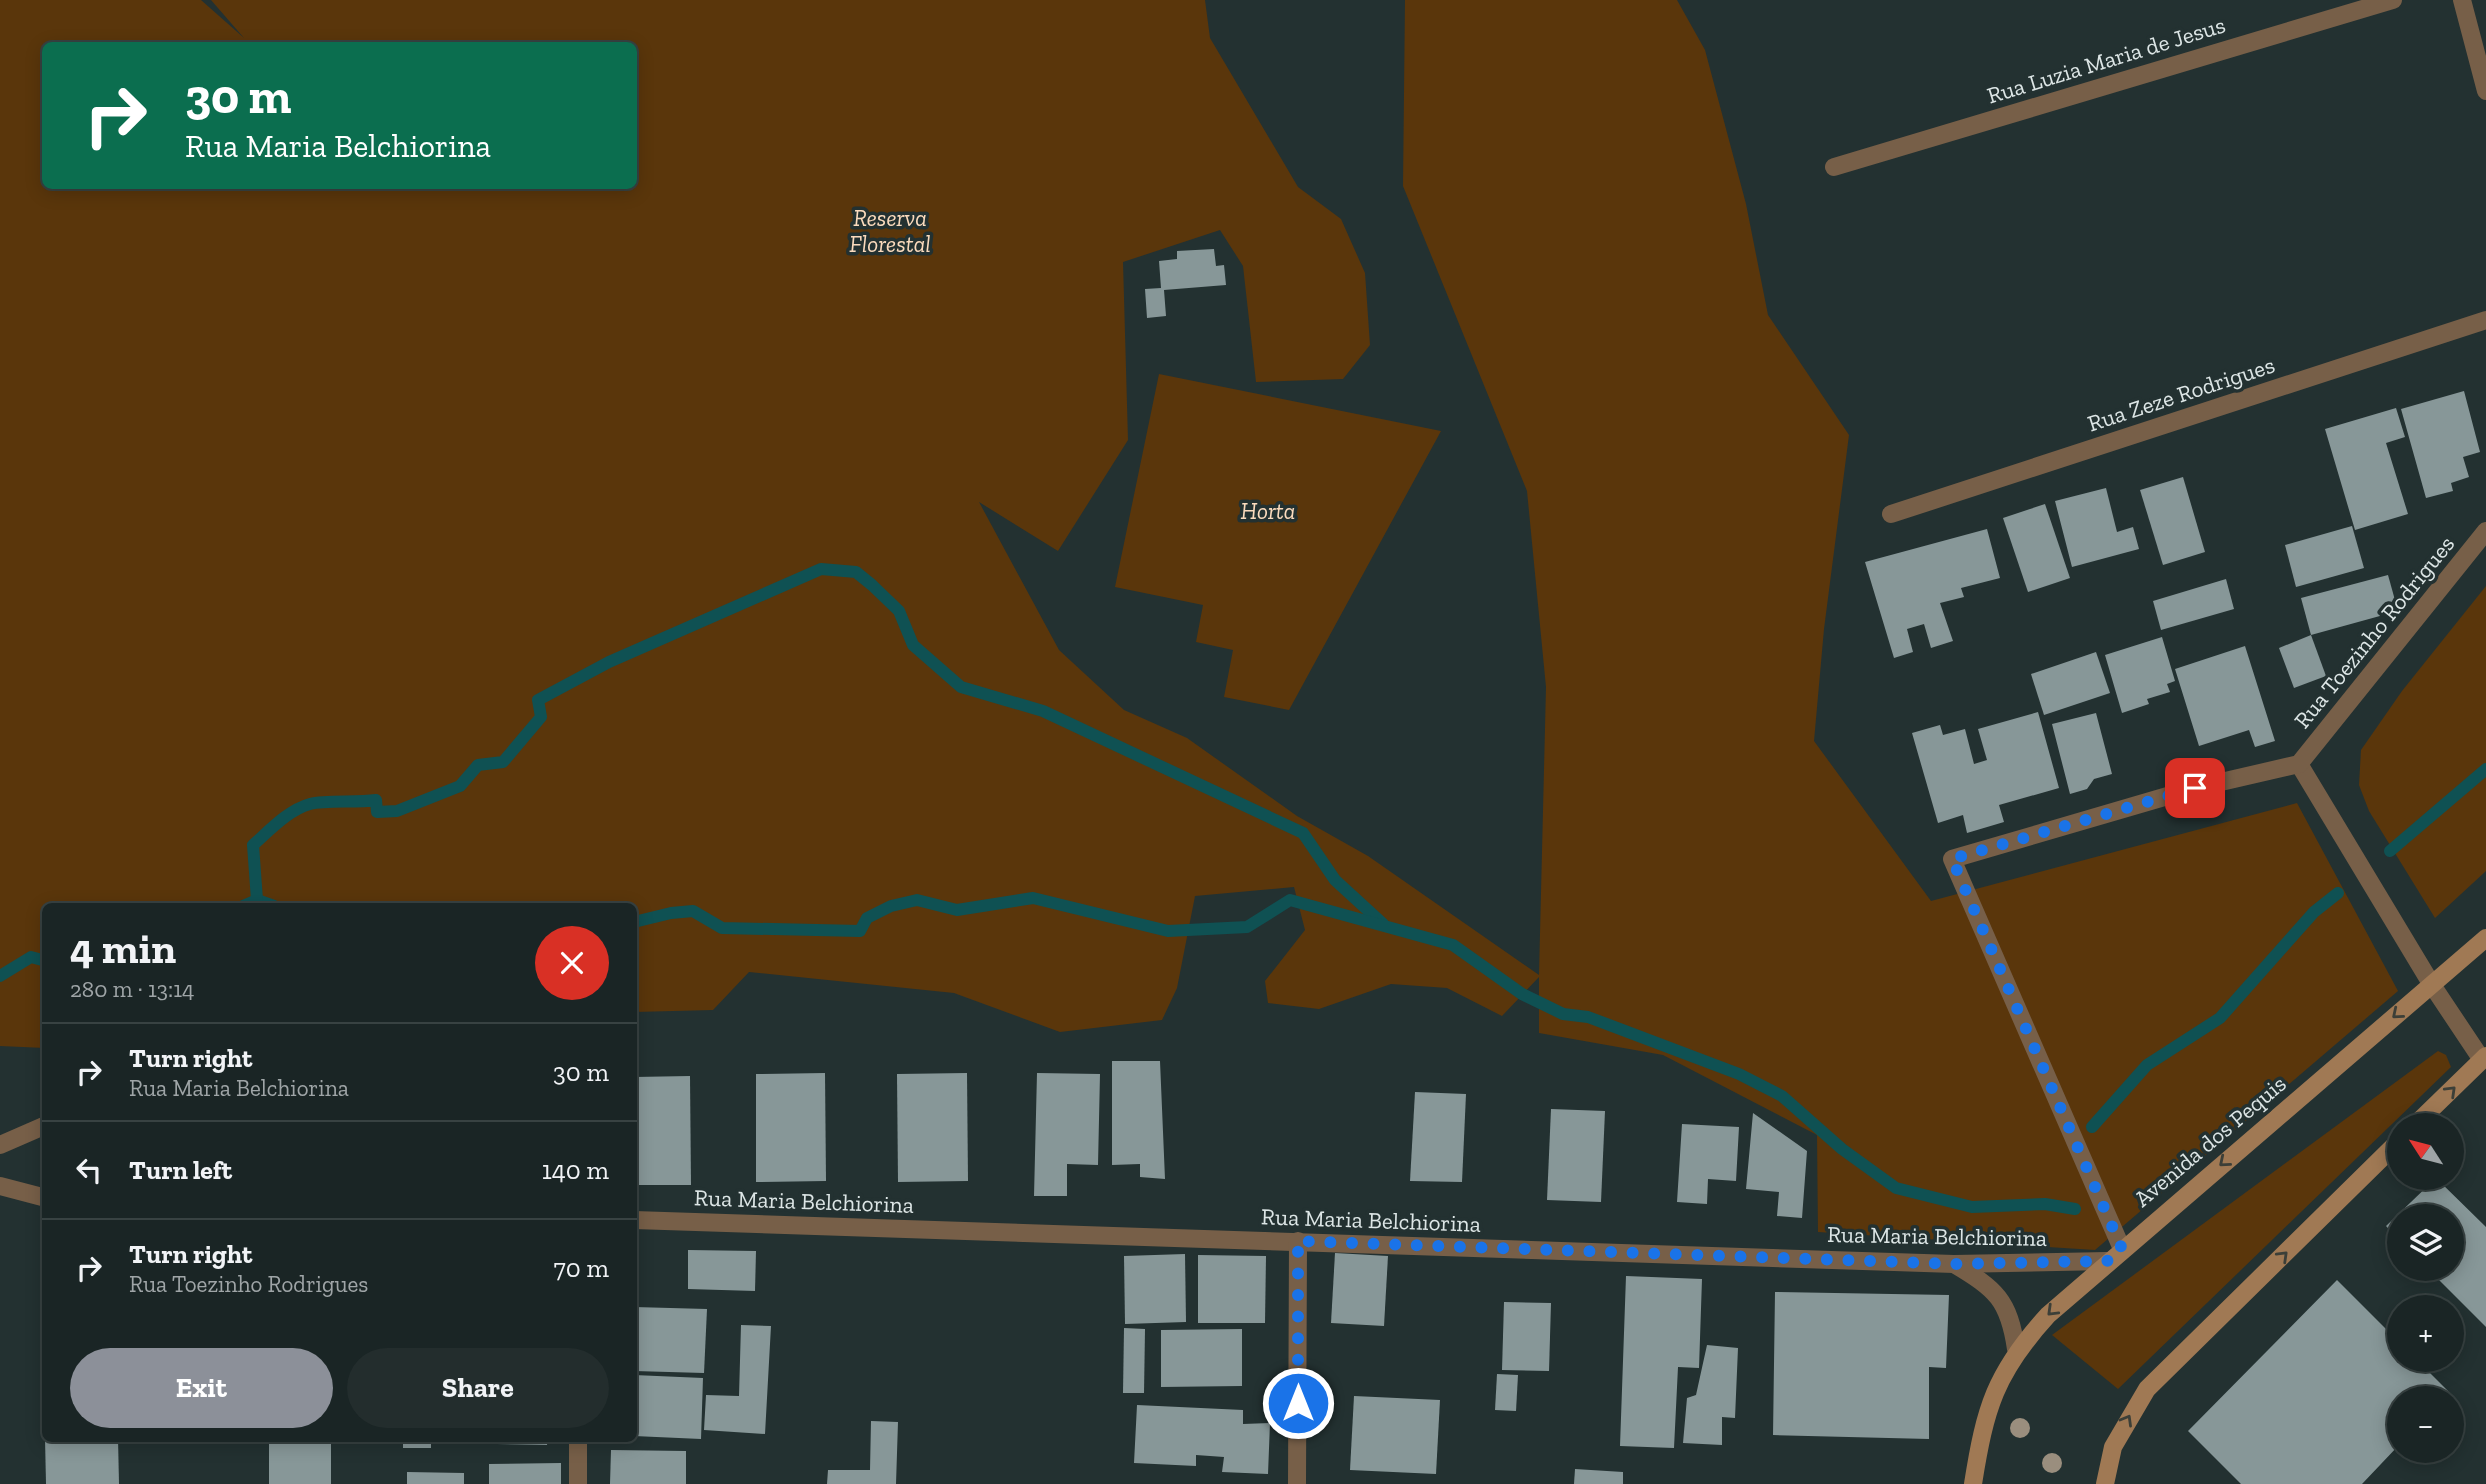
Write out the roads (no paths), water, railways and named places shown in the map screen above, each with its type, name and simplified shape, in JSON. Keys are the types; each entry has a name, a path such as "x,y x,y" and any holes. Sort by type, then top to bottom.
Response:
{"main road":[{"name":"Avenida dos Pequis","path":"1973,1484 1981,1429 1997,1384 2016,1349 2048,1315 2107,1261 2486,938"},
{"path":"2428,1113 2484,1058"},
{"path":"2105,1484 2112,1447 2147,1389 2387,1153"}],"street":[{"name":"Rua Luzia Maria de Jesus","path":"1834,167 2393,0"},
{"path":"2462,0 2486,90"},
{"name":"Rua Zeze Rodrigues","path":"1891,514 2486,320"},
{"name":"Rua Toezinho Rodrigues","path":"2122,1249 1952,859 2195,788 2299,764 2486,531"},
{"name":"Rua Toezinho Rodrigues","path":"2299,764 2432,985 2484,1058"},
{"path":"0,1145 42,1127"},
{"path":"1,1186 42,1197"},
{"name":"Rua Maria Belchiorina","path":"637,1220 1954,1264 2107,1261"},
{"path":"1297,1484 1298,1241"},
{"path":"1954,1264 1986,1284 2001,1298 2012,1318 2016,1349"},
{"path":"578,1442 578,1484"}],"waterway":[{"path":"250,903 257,900 253,845 294,811 317,803 376,800 377,812 397,811 460,786 478,765 503,762 541,717 538,700 609,662 821,569 856,572 872,585 899,611 913,645 961,687 1043,711 1303,833 1335,880 1383,924"},
{"path":"2390,851 2486,769"},
{"path":"2092,1127 2147,1065 2220,1018 2314,912 2338,893"},
{"path":"637,921 693,911 722,928 860,931 867,918 891,906 917,900 957,910 1033,898 1168,931 1247,927 1290,900 1453,945 1522,994 1563,1014 1588,1017 1739,1074 1782,1096 1842,1149 1896,1188 1972,1207 2045,1204 2075,1209"},
{"path":"257,900 266,903"},
{"path":"0,976 31,957 42,960"}],"park label":[{"name":"Reserva Florestal","path":"890,231"},
{"name":"Horta","path":"1268,511"}]}
